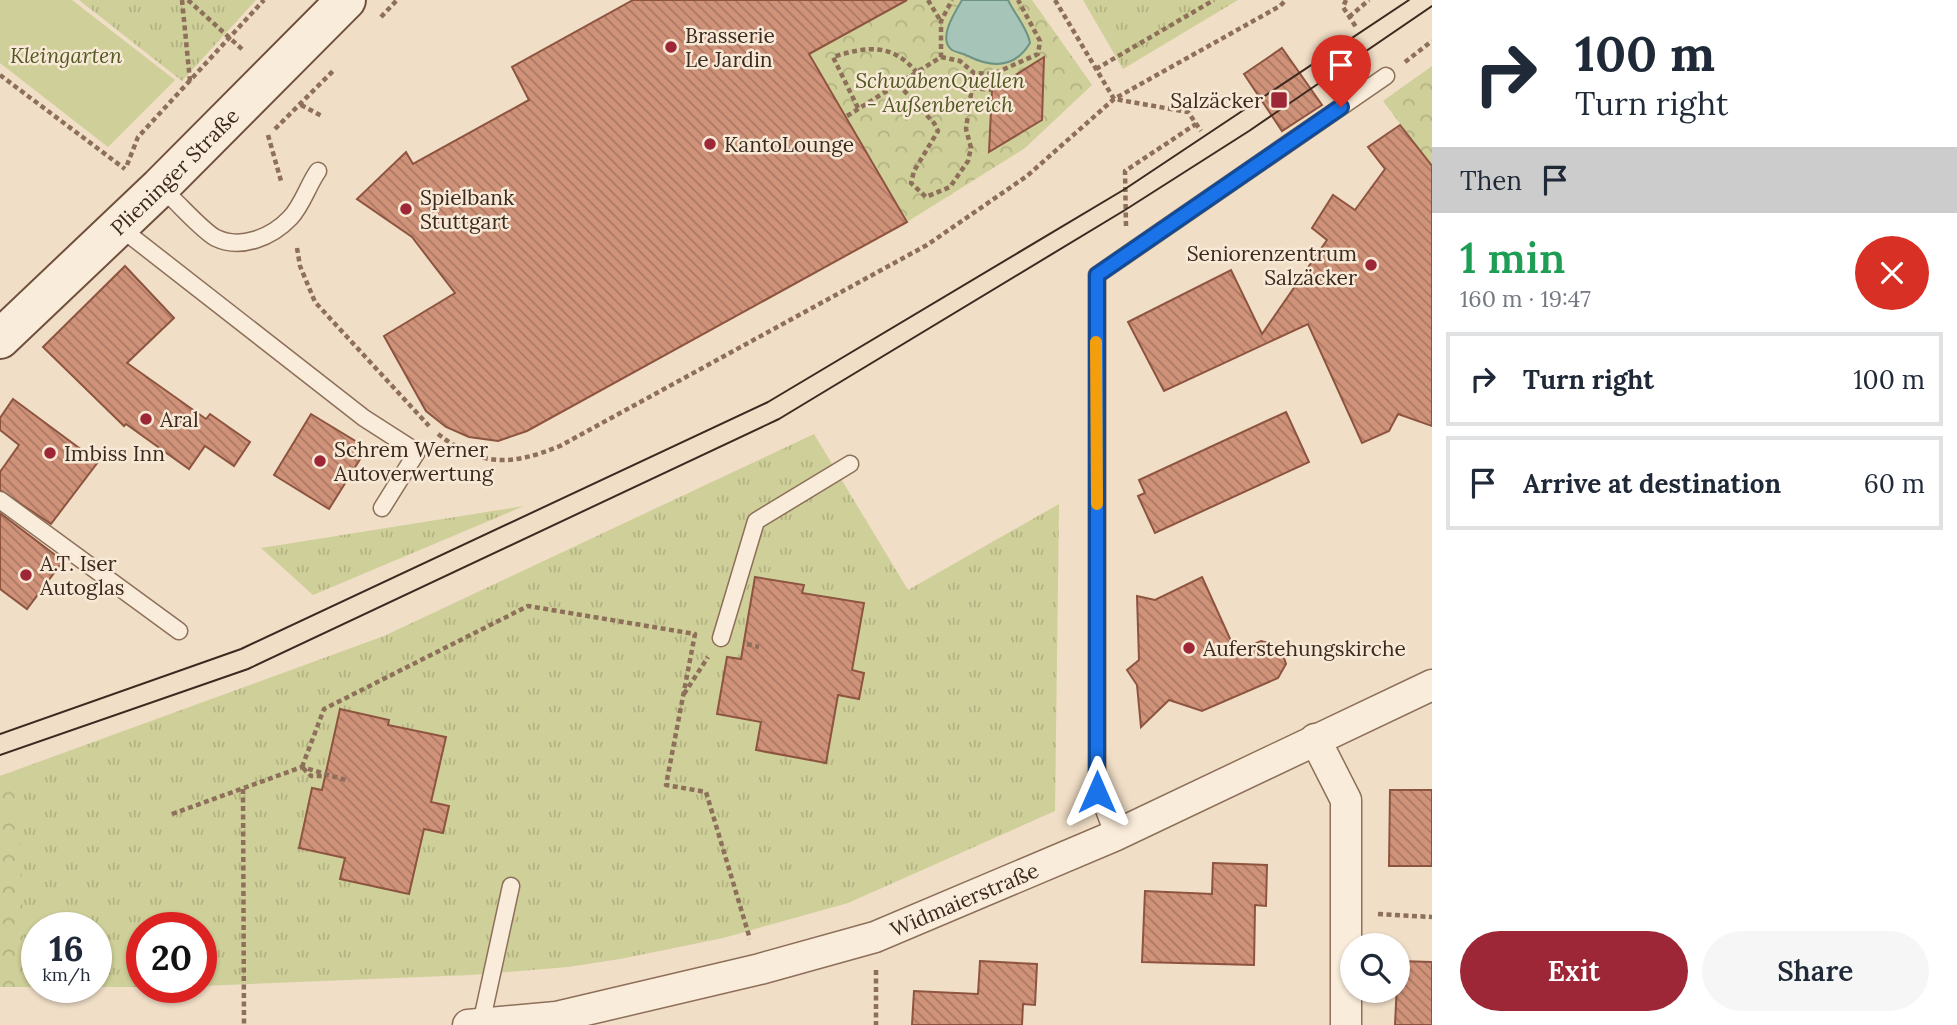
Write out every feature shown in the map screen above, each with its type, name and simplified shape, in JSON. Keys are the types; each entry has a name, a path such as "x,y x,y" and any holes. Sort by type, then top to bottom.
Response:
{"main road":[{"name":"Plieninger Straße","path":"0,339 160,187 346,0"}],"street":[{"name":"Widmaierstraße","path":"467,1025 556,1021 875,937 1114,836 1432,685"},
{"path":"1315,739 1346,800 1346,1025"}],"lane":[{"path":"1114,836 1097,792 1097,275 1386,76"},
{"path":"160,187 214,237 233,244 261,239 292,217 318,171"},
{"path":"118,226 364,418 417,452 382,508"},
{"path":"721,638 757,521 850,464"},
{"path":"0,500 178,631"},
{"path":"481,1024 511,886"}],"path":[{"path":"182,0 191,82"},
{"path":"188,0 230,38"},
{"path":"125,169 138,137 264,0"},
{"path":"928,0 941,21"},
{"path":"941,57 941,21 952,0"},
{"path":"846,116 941,57 960,61 974,73 993,74 1038,54 1040,41 1018,0"},
{"path":"1055,0 1114,99 1188,112 1201,131"},
{"path":"1096,69 1214,0"},
{"path":"322,116 301,106 268,135 292,217 300,266 315,302 398,396 432,429 463,453 500,461 531,458 560,446 674,386 927,245 1027,176 1114,99 1280,6 1286,0"},
{"path":"1346,0 1343,8 1356,27"},
{"path":"1349,17 1369,0"},
{"path":"1386,76 1432,41"},
{"path":"858,108 833,57 854,50 890,52 905,58 917,73"},
{"path":"898,84 934,123 938,131 917,164 911,183 926,197 950,187 968,161 971,148 966,128 974,73"},
{"path":"0,75 125,169 160,187"},
{"path":"972,88 992,90"},
{"path":"1126,229 1125,170 1196,124"},
{"path":"302,767 324,709 528,606 695,634 666,785 706,792 760,969"},
{"path":"749,645 759,647"},
{"path":"172,814 302,767 324,776 349,781"},
{"path":"243,789 244,1025"},
{"path":"1346,912 1432,917"},
{"path":"875,937 876,1025"}],"green space":[{"name":"Kleingarten","path":"0,0 72,0 175,80 108,147 0,63"},
{"path":"79,0 256,0 182,81"},
{"name":"SchwabenQuellen - Außenbereich","path":"907,0 1032,0 1092,85 1025,148 907,222 809,54"},
{"path":"1083,0 1238,0 1123,69"},
{"path":"1432,66 1432,166 1383,101"},
{"path":"814,434 908,590 1059,504 1055,811 848,903 723,938 620,959 568,967 471,975 217,985 217,912 126,912 126,987 112,987 112,912 21,912 21,987 0,987 0,776 384,636"},
{"path":"524,506 313,595 261,548"},
{"path":"19,770 21,987 0,987 0,776"}],"shaded area":[{"path":"962,0 1008,0 1030,43 1017,57 994,64 952,50 946,39 947,33"}],"building":[{"path":"633,0 907,0 809,54 907,222 527,431 498,441 469,437 446,427 426,411 384,336 455,293 412,237 357,199 406,152 413,164 529,100 512,67"},
{"path":"1282,48 1322,105 1282,131 1244,74"},
{"path":"1044,57 1042,120 989,152 992,90"},
{"name":"Seniorenzentrum Salzäcker","path":"1400,125 1432,166 1432,426 1398,414 1389,431 1362,443 1308,324 1164,391 1128,322 1231,270 1262,334 1327,240 1312,228 1333,195 1355,210 1385,169 1368,147"},
{"path":"125,266 174,318 127,363 206,419 210,414 250,442 234,466 205,446 189,469 126,424 124,426 43,347"},
{"name":"Imbiss Inn","path":"13,399 98,462 51,524 0,490 0,472 19,445 0,430 0,418"},
{"path":"1286,412 1309,462 1155,533 1138,496 1145,493 1139,480"},
{"name":"Schrem Werner Autoverwertung","path":"311,414 367,448 329,509 274,475"},
{"name":"A.T. Iser Autoglas","path":"0,513 63,561 27,609 0,589"},
{"path":"755,577 804,585 802,593 864,603 852,670 864,673 859,699 838,695 826,763 756,750 761,722 717,714 727,657 741,659"},
{"name":"Auferstehungskirche","path":"1202,577 1236,652 1261,641 1280,646 1286,664 1278,678 1202,711 1169,700 1141,727 1137,685 1127,670 1139,660 1137,596 1155,600"},
{"path":"340,709 389,720 388,725 446,737 431,802 449,806 443,833 424,829 409,894 340,879 345,858 299,848 312,788 322,790"},
{"path":"1390,790 1432,790 1432,866 1389,866"},
{"path":"1213,863 1267,865 1266,906 1255,905 1254,965 1142,962 1145,891 1212,894"},
{"path":"980,961 1037,964 1035,1005 1023,1004 1022,1025 912,1025 914,991 978,994"},
{"path":"1410,961 1432,962 1432,1025 1395,1025 1396,1003 1410,1003"}],"tram line":[{"path":"0,734 241,649 768,402 1125,189 1409,0"},
{"path":"0,755 248,669 779,419 1125,210 1249,131 1432,6"}],"slow traffic":[{"path":"1096,342 1097,504"}],"place":[{"name":"Brasserie Le Jardin","path":"671,47"},
{"name":"Salzäcker","path":"1279,100"},
{"name":"KantoLounge","path":"710,144"},
{"name":"Spielbank Stuttgart","path":"406,209"},
{"name":"Seniorenzentrum Salzäcker","path":"1371,265"},
{"name":"Aral","path":"146,419"},
{"name":"Imbiss Inn","path":"50,453"},
{"name":"Schrem Werner Autoverwertung","path":"320,461"},
{"name":"A.T. Iser Autoglas","path":"26,575"},
{"name":"Auferstehungskirche","path":"1189,648"}],"route":[{"path":"1097,792 1097,275 1341,107"}]}
